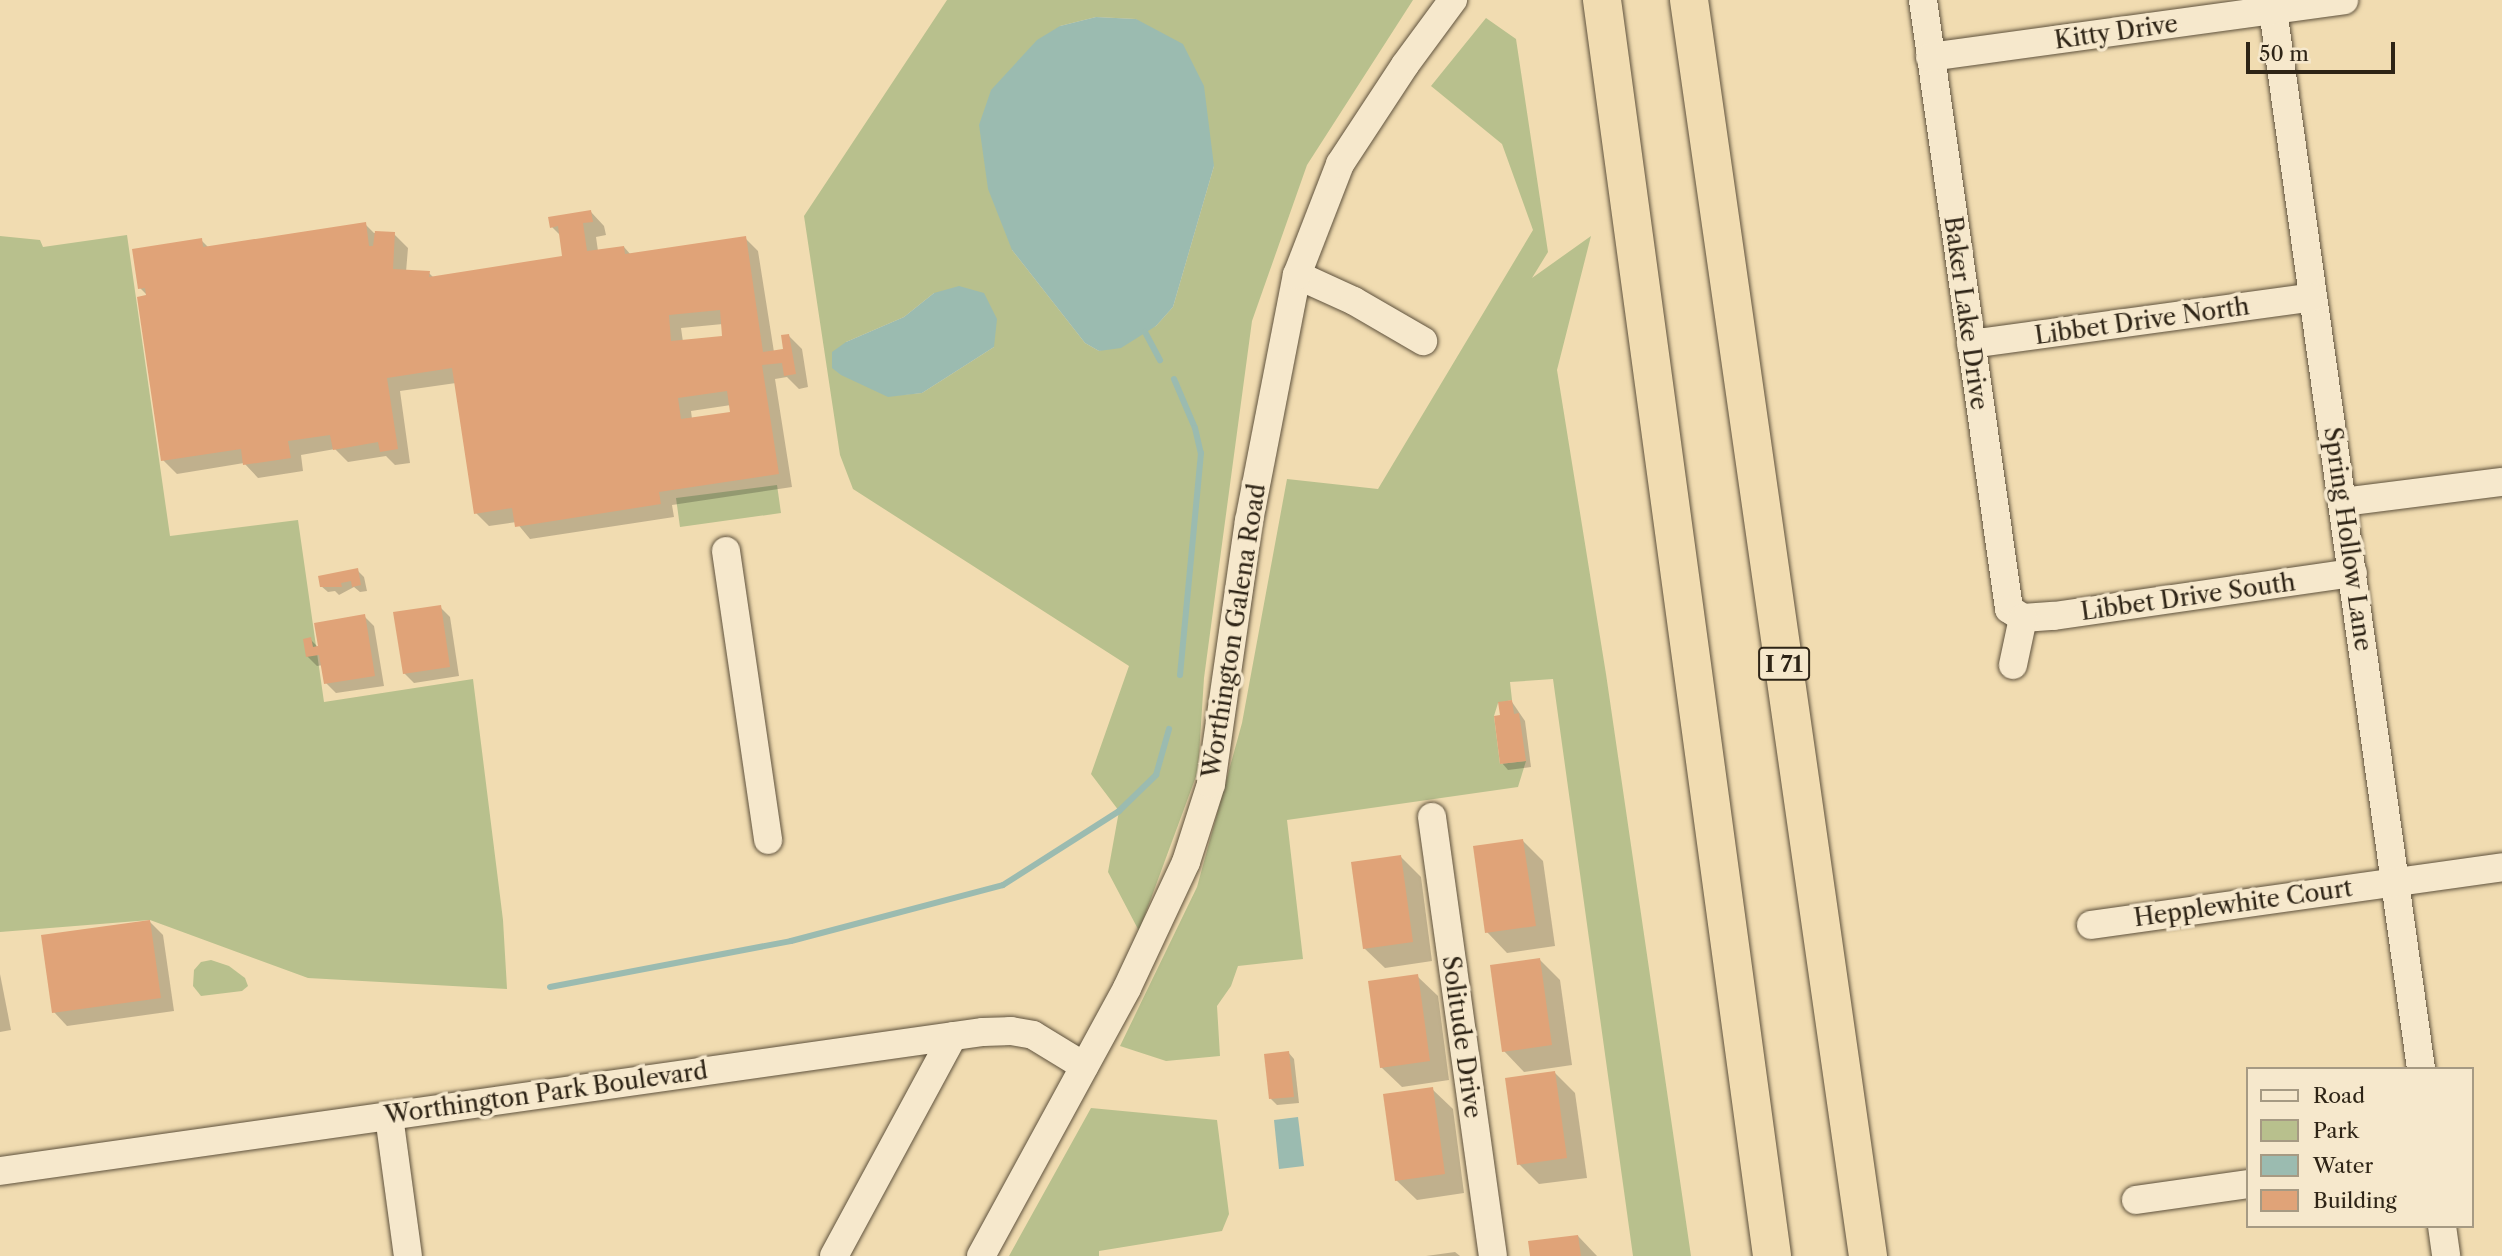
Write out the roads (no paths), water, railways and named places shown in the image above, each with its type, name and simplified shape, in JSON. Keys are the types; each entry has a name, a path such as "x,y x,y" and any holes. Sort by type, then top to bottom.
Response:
{"highway":[{"path":"1601,0 1772,1256"},
{"name":"I 71","path":"1689,0 1868,1256"},
{"path":"1697,0 1699,72"}],"street":[{"name":"Worthington Galena Road","path":"981,1256 1155,934 1186,862 1211,784 1249,521 1297,275 1340,164 1405,65 1453,0"},
{"name":"Baker Lake Drive","path":"1923,0 2006,601 2015,615 2023,618"},
{"name":"Kitty Drive","path":"1930,57 2344,0"},
{"name":"Spring Hollow Lane","path":"2273,10 2421,1067"},
{"path":"1297,275 1354,301 1423,341"},
{"name":"Libbet Drive North","path":"1971,344 2313,297"},
{"path":"2343,502 2502,482"},
{"path":"726,551 768,840"},
{"name":"Libbet Drive South","path":"2023,618 2054,617 2353,573"},
{"path":"2013,665 2023,618"},
{"name":"Solitude Drive","path":"1432,817 1493,1256"},
{"name":"Hepplewhite Court","path":"2091,925 2502,867"},
{"name":"Worthington Park Boulevard","path":"0,1171 953,1036 1011,1031 1033,1035 1084,1066"},
{"path":"834,1256 953,1036"},
{"path":"389,1116 408,1256"},
{"path":"2136,1200 2246,1184"},
{"path":"2442,1228 2446,1256"}],"water":[{"path":"1096,17 1136,19 1183,44 1204,86 1214,166 1173,307 1156,326 1121,348 1099,351 1085,343 1012,250 988,189 979,125 991,90 1037,40 1060,26"},
{"path":"959,286 984,293 997,319 994,347 922,393 888,397 832,368 832,352 846,342 904,317 934,293"},
{"path":"1298,1117 1304,1166 1279,1169 1274,1120"}],"waterway":[{"path":"1145,332 1160,360"},
{"path":"1174,379 1195,428 1201,453 1180,675"},
{"path":"550,987 791,941 1003,885 1119,811 1156,775 1169,729"}]}
